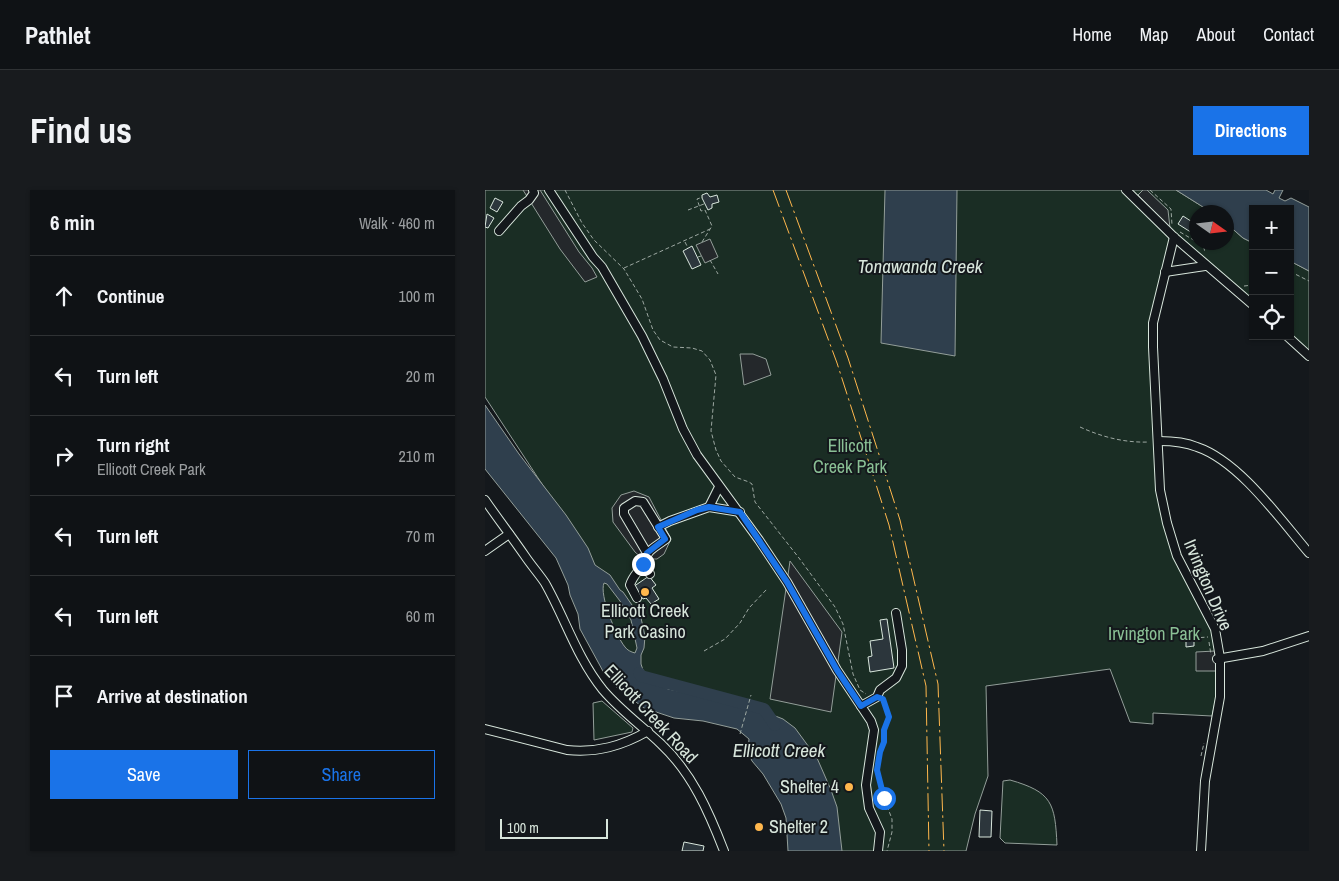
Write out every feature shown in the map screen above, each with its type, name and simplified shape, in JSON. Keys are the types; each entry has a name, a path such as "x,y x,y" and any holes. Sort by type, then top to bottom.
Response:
{"street":[{"path":"499,231 521,206 529,200 533,190"},
{"path":"549,190 593,257 602,267 643,336 683,429 697,455 740,512 787,582 837,670 871,721 874,730 866,784 869,808 880,832 877,851"},
{"path":"1126,190 1176,234 1205,266 1249,302"},
{"name":"Irvington Drive","path":"1176,234 1153,323 1153,347 1161,490 1167,523 1177,556 1215,629 1218,659 1220,697 1205,781 1201,851"},
{"path":"1165,272 1205,266"},
{"path":"1291,340 1309,356"},
{"path":"1159,441 1184,443 1221,459 1248,484 1309,552"},
{"path":"709,507 719,486"},
{"name":"Ellicott Creek Road","path":"485,500 544,582 583,659 603,689 663,745 681,765 713,821 724,851"},
{"path":"637,598 630,585 633,577 643,564 647,553 665,539 643,502 635,501 624,508 624,514 647,553"},
{"path":"658,527 697,510 709,507 740,512"},
{"path":"485,552 509,534"},
{"path":"643,564 650,574"},
{"path":"861,706 877,697 880,690 896,678 902,666 902,650 896,613"},
{"path":"1218,659 1263,651 1309,636"},
{"path":"485,729 567,750 579,751 592,751 617,746 648,731"}],"path":[{"path":"565,190 594,240 624,269 642,299 653,330 661,340 673,347 692,348 702,351 710,360 716,375 711,431 721,462 735,477 752,484 755,502 835,607 843,624 853,674 860,690 869,696 883,699 889,717 884,730 884,742 877,770 892,820 892,832 887,851"},
{"path":"1150,190 1171,209 1173,227"},
{"path":"702,242 712,226 706,209 701,211 699,206 697,199 703,197"},
{"path":"688,210 704,204"},
{"path":"624,269 710,229"},
{"path":"1176,234 1189,239"},
{"path":"685,241 688,248"},
{"path":"710,260 718,274"},
{"path":"1294,274 1309,281"},
{"path":"1080,427 1111,438 1129,441 1159,441"},
{"path":"704,651 725,639 740,623 749,608 767,589"},
{"path":"1194,638 1208,637"},
{"path":"740,734 751,695"}],"green space":[{"name":"Ellicott Creek Park","path":"485,190 1176,190 1200,205 1189,205 1189,250 1234,250 1234,230 1249,241 1249,303 1174,238 1153,323 1160,490 1177,556 1215,629 1220,658 1216,659 1217,693 1212,716 1153,713 1153,724 1130,722 1110,669 986,686 988,776 975,814 966,851 815,851 818,784 764,709 641,676 591,590 559,510 485,397"},
{"path":"1294,263 1309,271 1309,358 1293,340"},
{"path":"602,701 633,728 632,732 594,740 593,703"},
{"path":"1010,780 1035,789 1049,801 1055,819 1057,845 1005,843 1000,838 1003,781"}],"shaded area":[{"path":"523,190 540,190 597,277 585,282 560,249"},
{"path":"1143,190 1147,190 1168,210 1170,228 1138,195"},
{"path":"710,239 718,257 705,263 696,245"},
{"path":"740,354 753,354 766,359 771,375 744,385"},
{"path":"634,491 649,497 671,539 664,554 657,559 643,559 635,552 613,522 612,508 621,495"},
{"path":"790,561 842,632 831,712 770,699"},
{"path":"1215,651 1217,671 1196,671 1196,652"}],"water":[{"name":"Tonawanda Creek","path":"885,190 957,190 955,356 881,343"},
{"path":"1176,190 1266,190 1273,194 1275,190 1283,190 1279,198 1285,201 1291,198 1309,207 1309,271 1294,263 1294,205 1249,205 1249,241 1234,230 1234,205 1200,205"},
{"name":"Ellicott Creek","path":"485,405 519,454 566,515 588,548 595,565 610,575 641,618 645,636 641,655 643,670 656,682 668,689 694,694 700,691 727,697 783,719 795,728 817,758 831,790 837,807 842,851 788,851 786,818 781,804 763,774 752,761 748,752 749,739 737,729 703,721 674,718 644,708 616,687 604,673 580,629 578,614 556,558 485,469","holes":["604,583 607,584 631,620 637,648 635,653 629,651 621,642 613,625 604,597"]}],"building":[{"path":"707,193 710,197 717,195 719,202 712,204 712,208 708,210 702,198 702,195"},
{"path":"495,198 503,202 497,212 490,208"},
{"path":"487,214 494,218 488,228 485,227"},
{"path":"1183,216 1189,220 1189,231 1178,224"},
{"path":"692,246 701,265 692,269 683,251"},
{"name":"Ellicott Creek Park Casino","path":"649,576 656,585 652,588 659,599 651,604 646,598 639,597 633,587"},
{"path":"887,619 894,668 870,672 868,657 872,656 870,641 883,639 880,620"},
{"path":"1194,632 1194,646 1186,647 1186,633"},
{"path":"980,810 992,811 991,837 979,837"},
{"path":"684,842 704,846 703,851 682,851"}],"waterway":[{"name":"Ellicott Creek","path":"639,673 641,676 764,709 775,725"}],"power":[{"path":"773,190 837,363 889,525 926,686 929,851"},
{"path":"786,190 848,358 900,520 938,684 944,851"}],"place":[{"name":"Ellicott Creek Park Casino","path":"645,592"},
{"name":"Shelter 4","path":"849,787"},
{"name":"Shelter 2","path":"759,827"}],"route":[{"path":"643,564 643,559 647,553 665,539 658,527 670,520 709,507 740,512 787,582 837,670 861,706 877,697 883,699 889,717 884,730 884,742 877,770 884,798"}],"park label":[{"name":"Irvington Park","path":"1154,634"}]}
